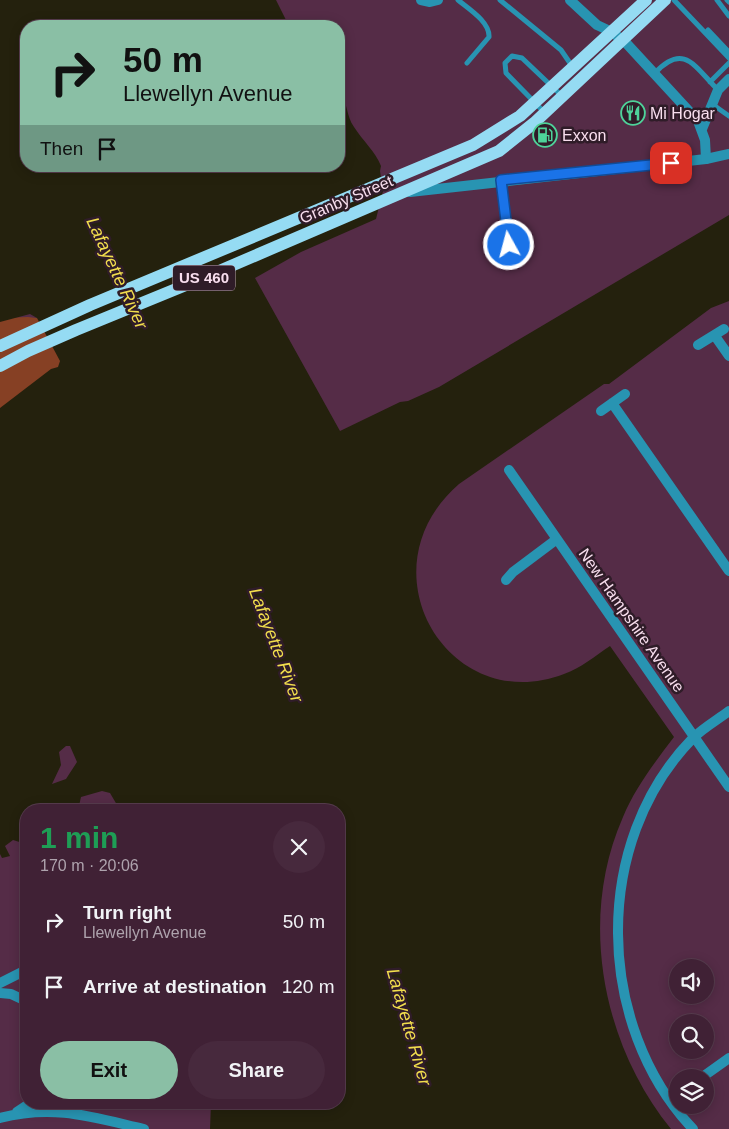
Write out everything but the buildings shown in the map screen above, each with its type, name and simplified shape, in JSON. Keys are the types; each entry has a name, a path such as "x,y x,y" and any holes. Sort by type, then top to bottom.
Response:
{"main road":[{"name":"Granby Street","path":"3,365 76,330 499,150 545,113 573,69 646,0"},
{"name":"Granby Street","path":"0,346 90,305 398,178 473,145 503,128 535,103 558,92 623,40 665,0"}],"street":[{"path":"421,0 430,2 438,0"},
{"path":"570,0 598,25 623,40 698,121 702,129 706,159"},
{"path":"702,129 711,104 714,86 729,79"},
{"path":"404,192 706,159 729,154"},
{"path":"698,345 724,329"},
{"path":"715,336 729,356"},
{"path":"600,411 625,394"},
{"path":"612,403 729,571"},
{"name":"New Hampshire Avenue","path":"509,470 729,787"},
{"path":"506,580 513,572 557,539"},
{"path":"669,1090 643,1053 633,1028 621,976 618,927 625,867 642,817 669,768 694,737 729,711"},
{"path":"0,983 20,973"},
{"path":"0,992 20,999"},
{"path":"714,1069 729,1058"},
{"path":"14,1114 22,1109"},
{"path":"0,1118 44,1109"},
{"path":"64,1109 144,1129"},
{"path":"684,1114 693,1129"}],"lane":[{"path":"458,0 486,25 489,32 489,37 466,63"},
{"path":"500,0 561,50 573,69"},
{"path":"674,0 729,58"},
{"path":"717,0 729,16"},
{"path":"683,9 691,13 729,52"},
{"path":"545,113 506,72 505,63 512,56 517,55 558,92"},
{"path":"655,73 665,62 675,57 684,59 714,86 729,63"},
{"path":"711,104 729,116"},
{"path":"501,180 509,245"}],"shaded area":[{"path":"28,317 52,320 63,371 0,421 0,318"}],"water":[{"name":"Lafayette River","path":"0,0 276,0 286,20 20,20 20,172 345,172 345,103 351,123 376,156 381,166 383,191 376,219 301,252 255,278 340,431 400,402 408,401 439,387 729,215 729,301 711,308 609,384 604,384 459,484 430,519 417,556 418,594 431,628 454,656 485,675 522,682 564,674 576,669 610,646 674,737 639,786 623,817 609,856 602,897 600,938 604,979 614,1020 628,1059 647,1095 671,1129 210,1129 211,1109 345,1109 345,804 116,804 110,793 102,791 81,797 79,804 20,804 20,842 13,840 5,846 10,856 2,858 0,854 0,408 51,369 58,367 60,361 37,318 30,314 0,322","holes":["66,746 70,746 77,762 66,779 52,784 61,765 59,752"]}],"place":[{"name":"Mi Hogar","path":"633,113"},
{"name":"Exxon","path":"545,135"}],"route":[{"path":"509,245 501,180 671,163"}]}
